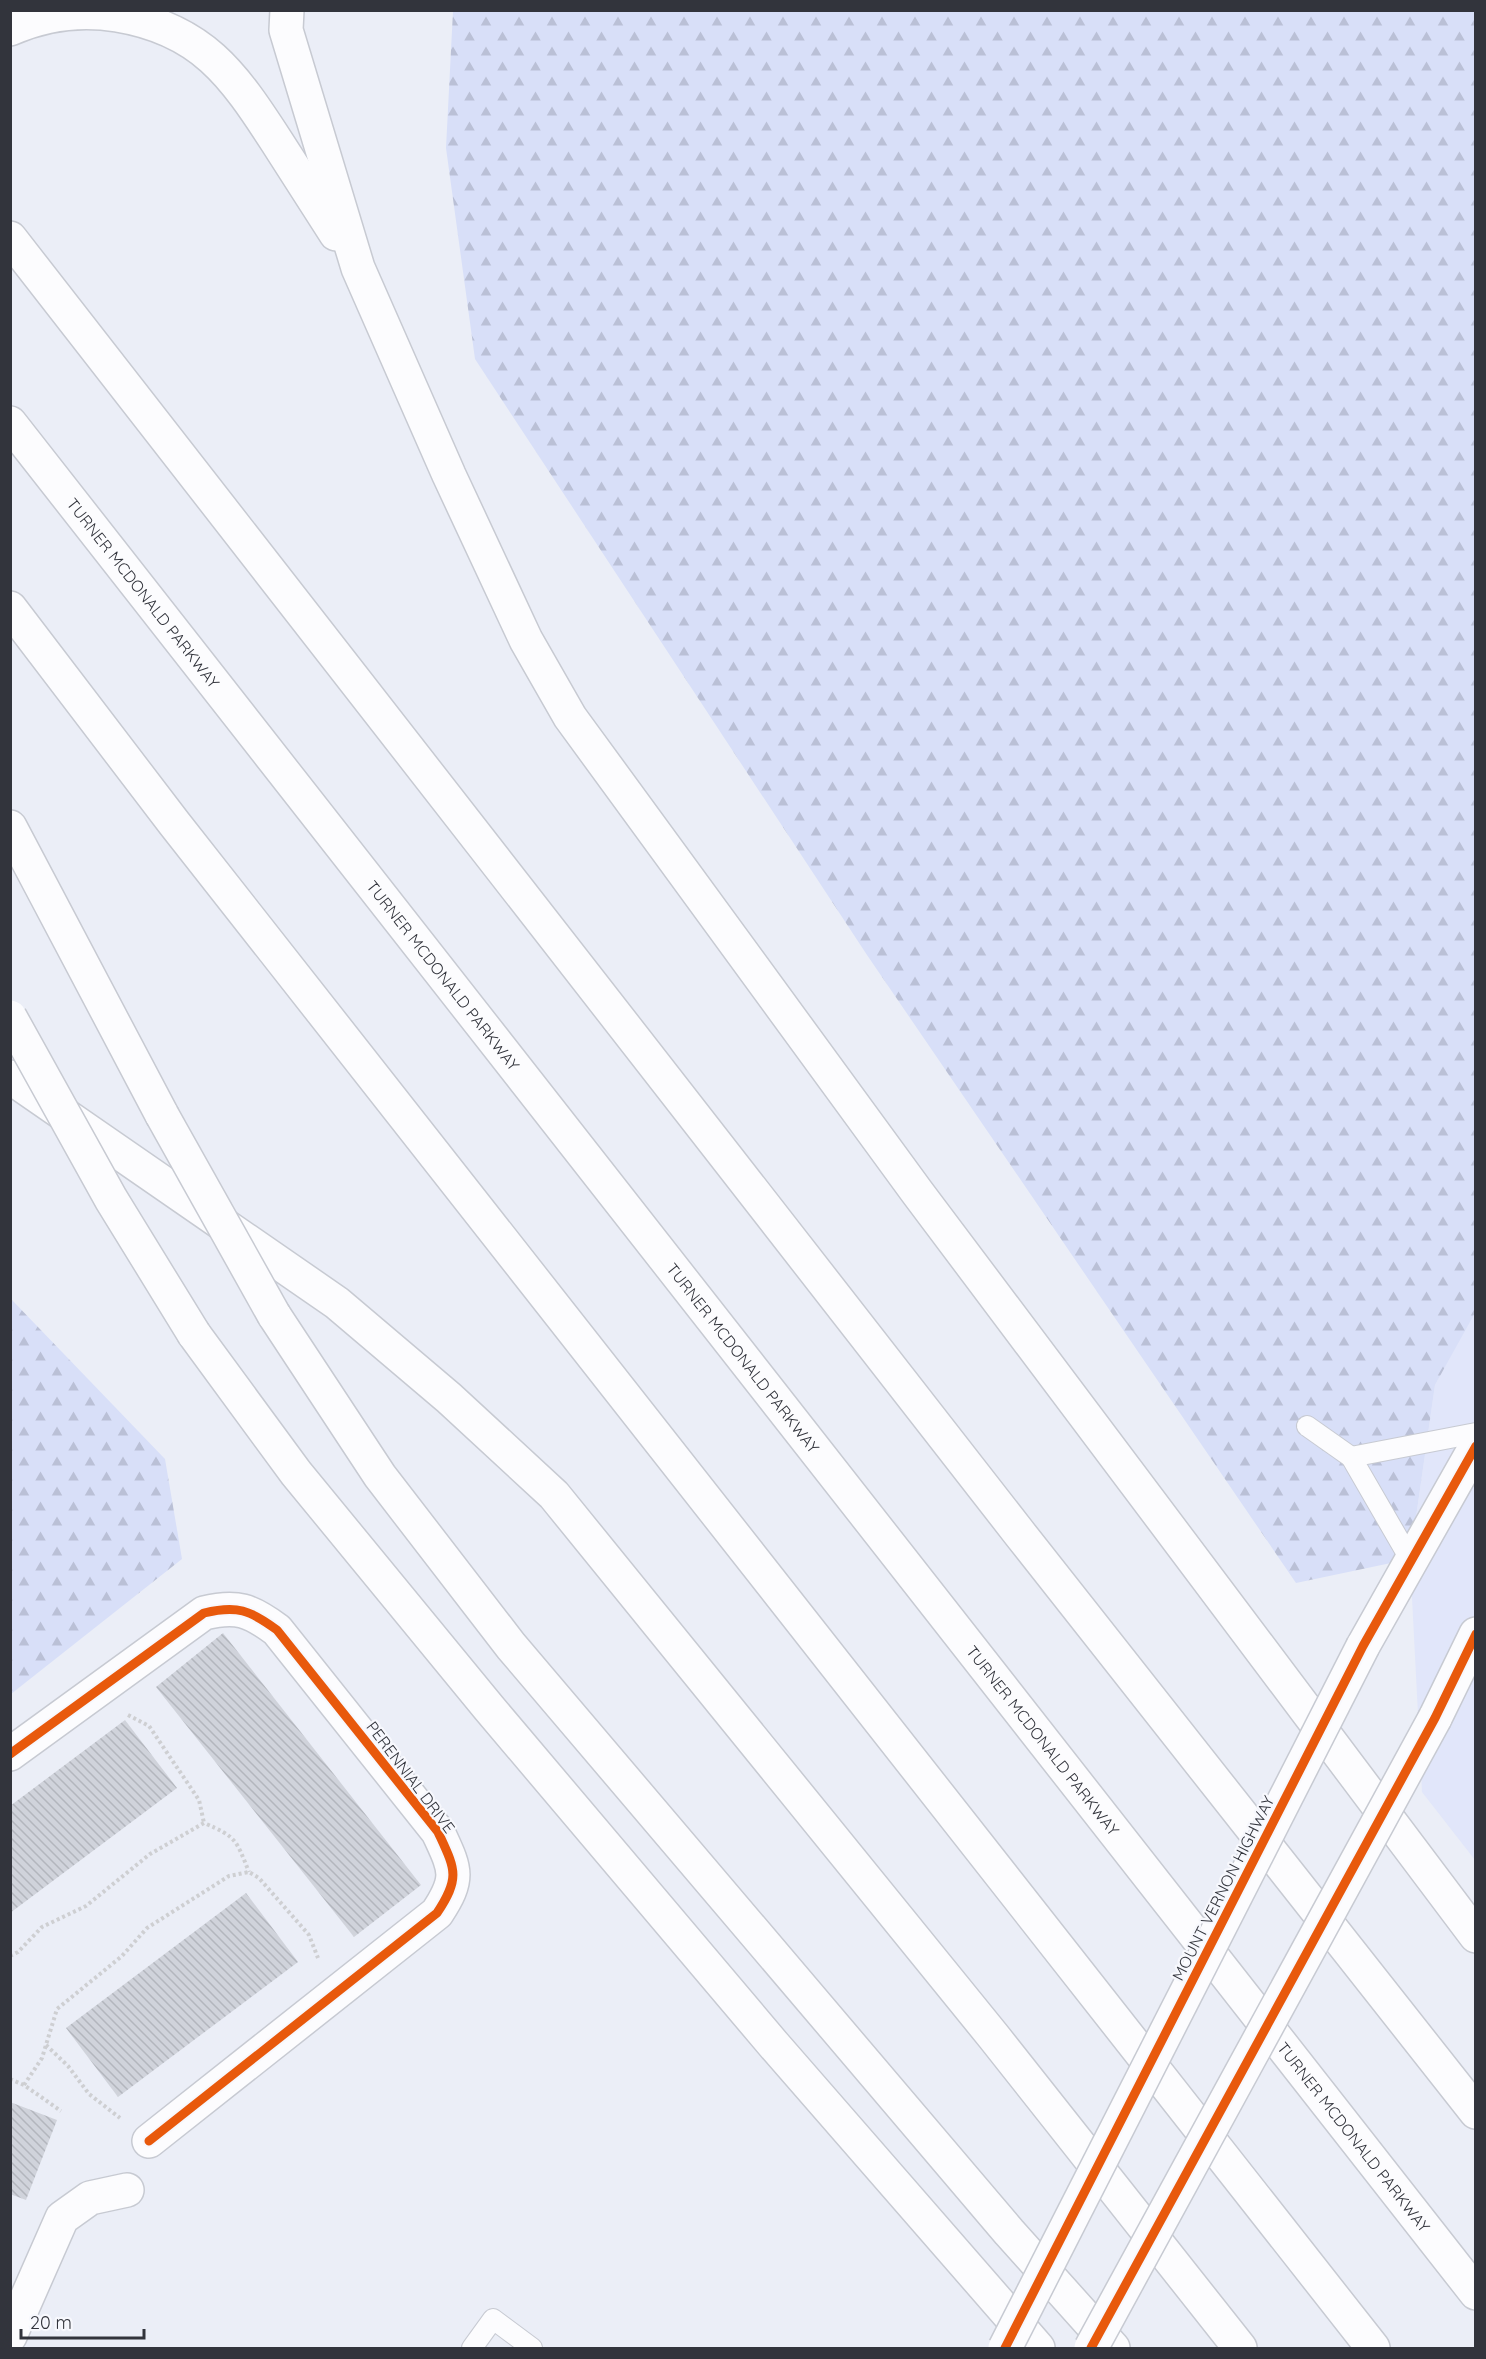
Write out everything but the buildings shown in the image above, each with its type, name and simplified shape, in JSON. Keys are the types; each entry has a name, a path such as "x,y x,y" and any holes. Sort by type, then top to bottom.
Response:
{"main road":[{"path":"287,10 286,30 358,268 449,475 521,630 570,717 917,1192 1476,1936"},
{"path":"10,29 36,18 93,11 150,20 188,38 218,62 247,95 358,268"},
{"path":"10,238 1013,1524 1476,2112"},
{"name":"TURNER MCDONALD PARKWAY","path":"10,423 1476,2293"},
{"path":"10,608 181,832 1373,2349"},
{"path":"10,827 162,1115 274,1315 380,1476 511,1646 1009,2232 1113,2349"},
{"path":"10,1017 111,1199 194,1334 296,1473 482,1699 774,2045 1038,2349"},
{"path":"10,1077 337,1303 449,1398 554,1496 994,2037 1240,2349"},
{"name":"MOUNT VERNON HIGHWAY","path":"1005,2349 1363,1646 1410,1559 1476,1446"},
{"name":"PERENNIAL DRIVE","path":"10,1754 204,1613 227,1607 254,1613 277,1630 438,1832 453,1865 452,1891 437,1913 149,2141"},
{"path":"1091,2349 1435,1718 1476,1634"},
{"path":"10,2336 62,2218 90,2198 127,2190"}],"lane":[{"path":"1307,1425 1351,1457 1410,1559"},
{"path":"1351,1457 1476,1433"},
{"path":"472,2349 493,2319 532,2349"}],"path":[{"path":"103,1687 122,1711 148,1726 199,1800 204,1823"},
{"path":"204,1823 228,1833 233,1838 249,1872 259,1878 309,1935 325,1975 338,1991"},
{"path":"10,1956 18,1952 42,1927 86,1906 150,1854 204,1823"},
{"path":"24,2085 42,2058 57,2009 122,1956 147,1928 229,1876 249,1872"},
{"path":"46,2045 68,2066 89,2094 149,2141"},
{"path":"10,2079 24,2085 61,2111"}],"shaded area":[{"path":"1475,1311 1475,1860 1422,1792 1410,1559 1435,1385"}],"green space":[{"path":"453,11 1475,11 1476,1311 1435,1385 1410,1559 1296,1583 867,955 475,359 446,148"},
{"path":"11,1299 165,1459 182,1559 11,1694"}],"cycle path":[{"path":"1005,2348 1363,1646 1476,1446"},
{"path":"10,1754 204,1613 226,1609 243,1611 277,1630 438,1832 448,1855 453,1873 452,1881 445,1901 437,1913 149,2141"},
{"path":"1091,2348 1435,1718 1476,1634"}]}
